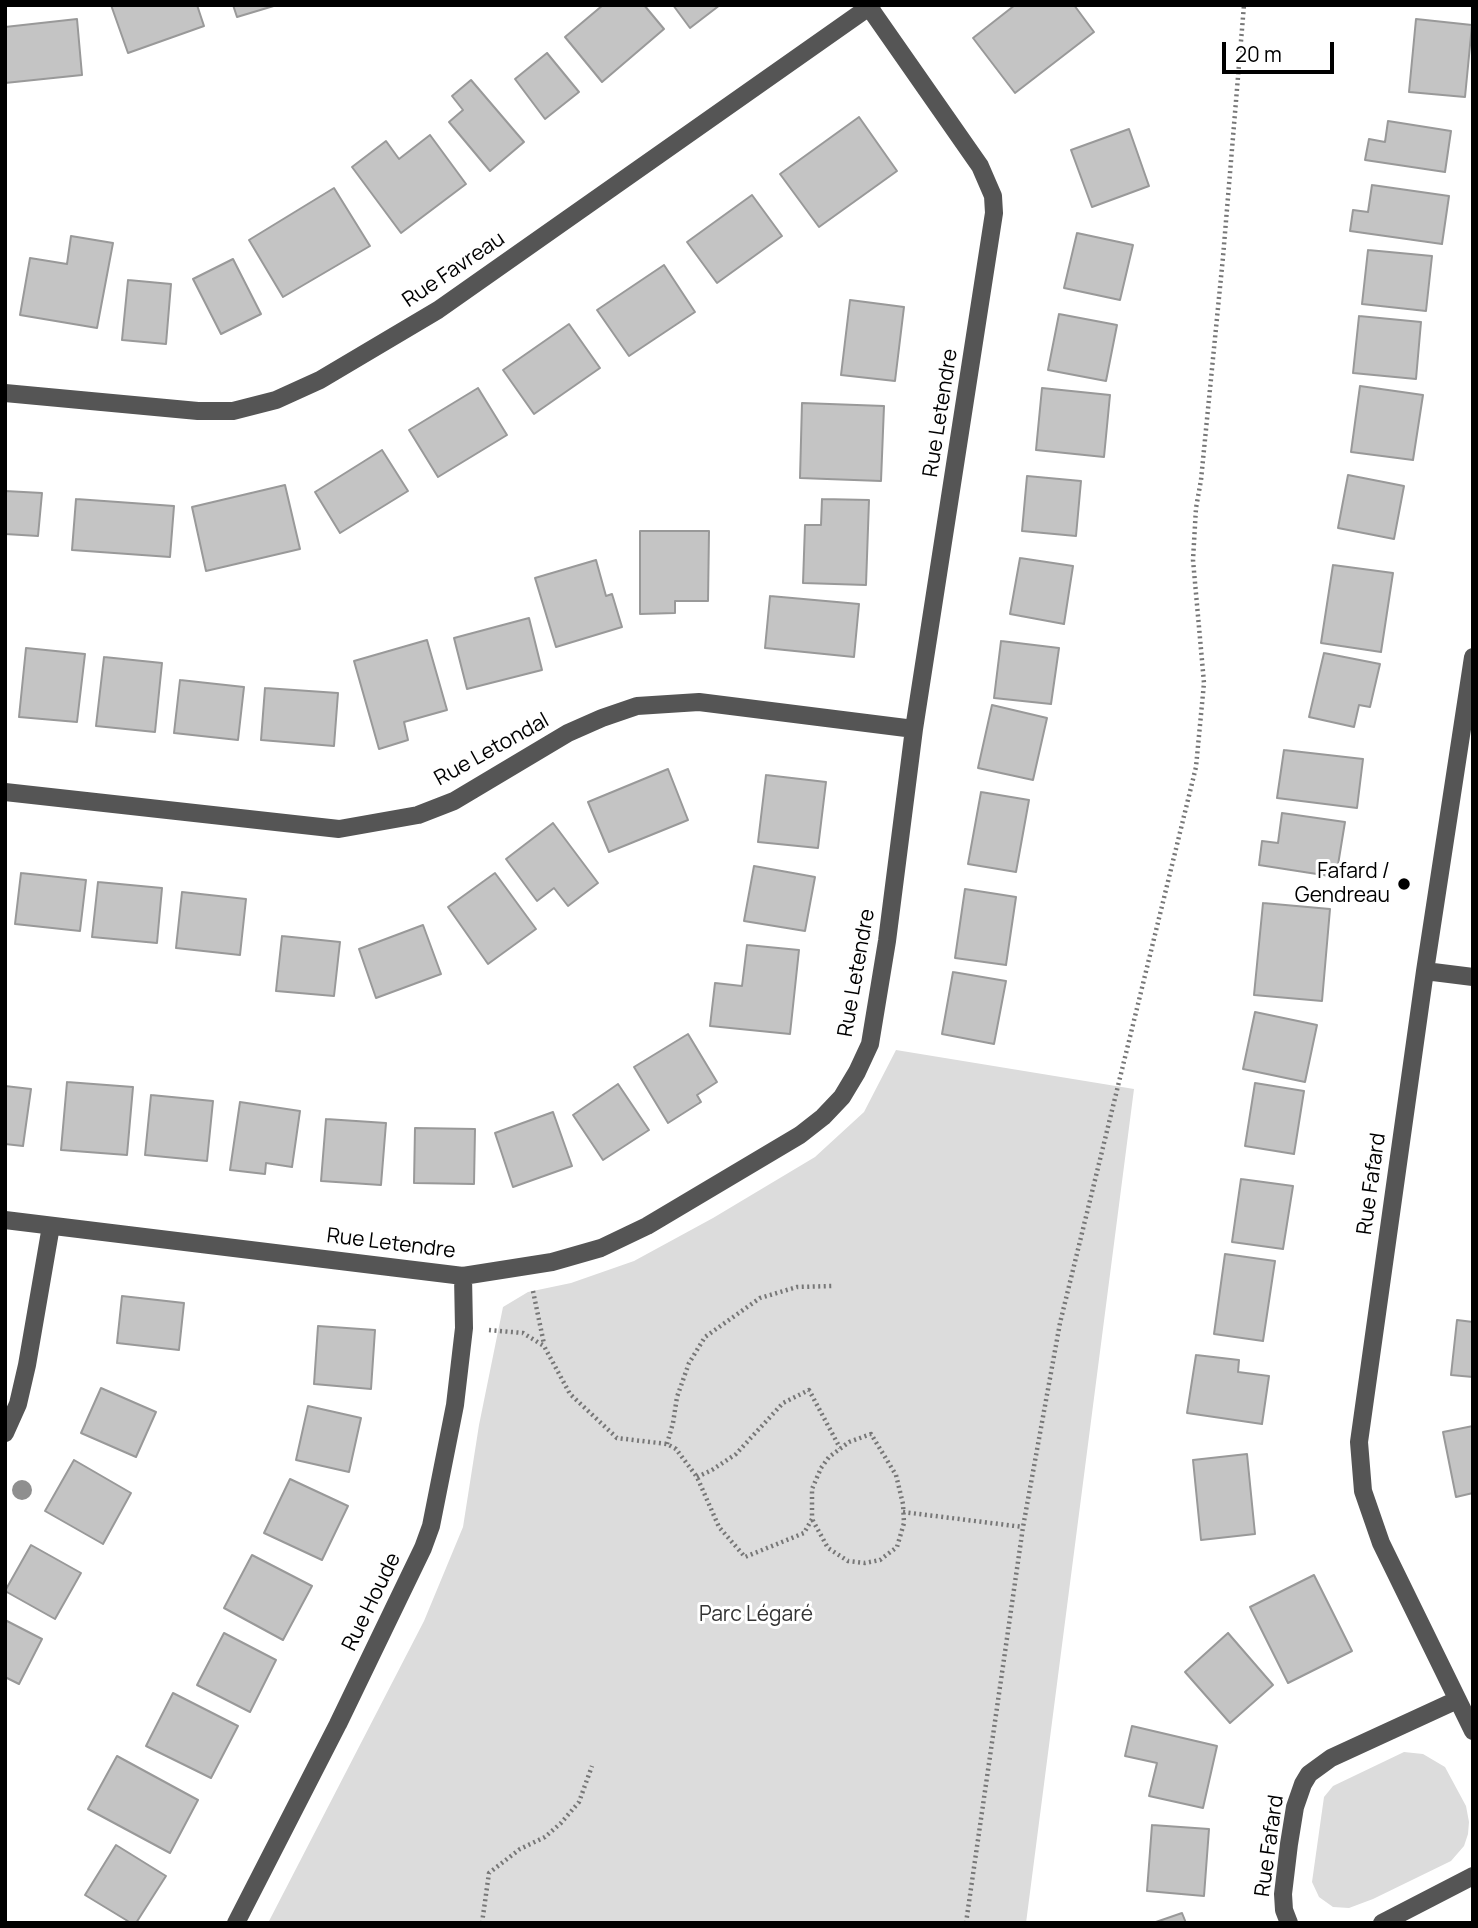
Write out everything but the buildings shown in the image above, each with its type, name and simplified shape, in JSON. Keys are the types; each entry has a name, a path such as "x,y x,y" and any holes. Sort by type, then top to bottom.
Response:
{"street":[{"name":"Rue Favreau","path":"5,393 198,411 233,411 276,400 320,380 438,310 871,6"},
{"name":"Rue Letendre","path":"5,1220 463,1276 552,1262 601,1248 647,1226 800,1135 842,1097 858,1072 870,1044 994,213 993,196 980,166 871,6"},
{"name":"Rue Fafard","path":"1473,657 1362,1413 1360,1453 1363,1491 1381,1543 1473,1731"},
{"name":"Rue Letondal","path":"5,792 339,828 418,815 454,801 568,733 638,706 699,702 915,729"},
{"path":"1425,971 1473,977"},
{"path":"5,1433 18,1404 27,1365 51,1226"},
{"name":"Rue Houde","path":"236,1923 338,1724 423,1548 431,1526 455,1405 464,1328 463,1276"},
{"name":"Rue Fafard","path":"1289,1923 1284,1910 1283,1894 1289,1844 1295,1807 1303,1784 1310,1774 1331,1758 1457,1700"},
{"path":"1382,1923 1473,1876"}],"path":[{"path":"966,1923 1023,1527 1060,1323 1093,1199 1196,767 1204,683 1194,560 1196,508 1221,285 1244,5"},
{"path":"529,1266 544,1346 570,1394 617,1437 667,1444 676,1449 697,1477 719,1527 745,1557 804,1532 812,1519"},
{"path":"667,1444 677,1397 689,1363 705,1337 760,1298 797,1287 832,1286"},
{"path":"464,1328 523,1333 544,1346"},
{"path":"697,1477 736,1454 783,1403 809,1390 840,1448"},
{"path":"871,1434 896,1475 904,1523 897,1547 880,1560 865,1563 848,1561 828,1548 812,1519 812,1489 821,1468 840,1448 849,1441 871,1434"},
{"path":"903,1512 1023,1527"},
{"path":"482,1923 489,1873 520,1849 545,1837 561,1823 579,1802 592,1766"}],"green space":[{"name":"Parc Légaré","path":"896,1050 1134,1089 1026,1923 268,1923 424,1621 463,1527 479,1425 503,1307 528,1292 571,1283 634,1261 815,1157 864,1112"},
{"path":"1404,1752 1423,1754 1445,1767 1466,1806 1469,1822 1464,1846 1451,1861 1373,1899 1349,1908 1333,1907 1319,1897 1312,1882 1324,1797 1333,1786"}],"place":[{"name":"Fafard / Gendreau","path":"1404,884"}]}
